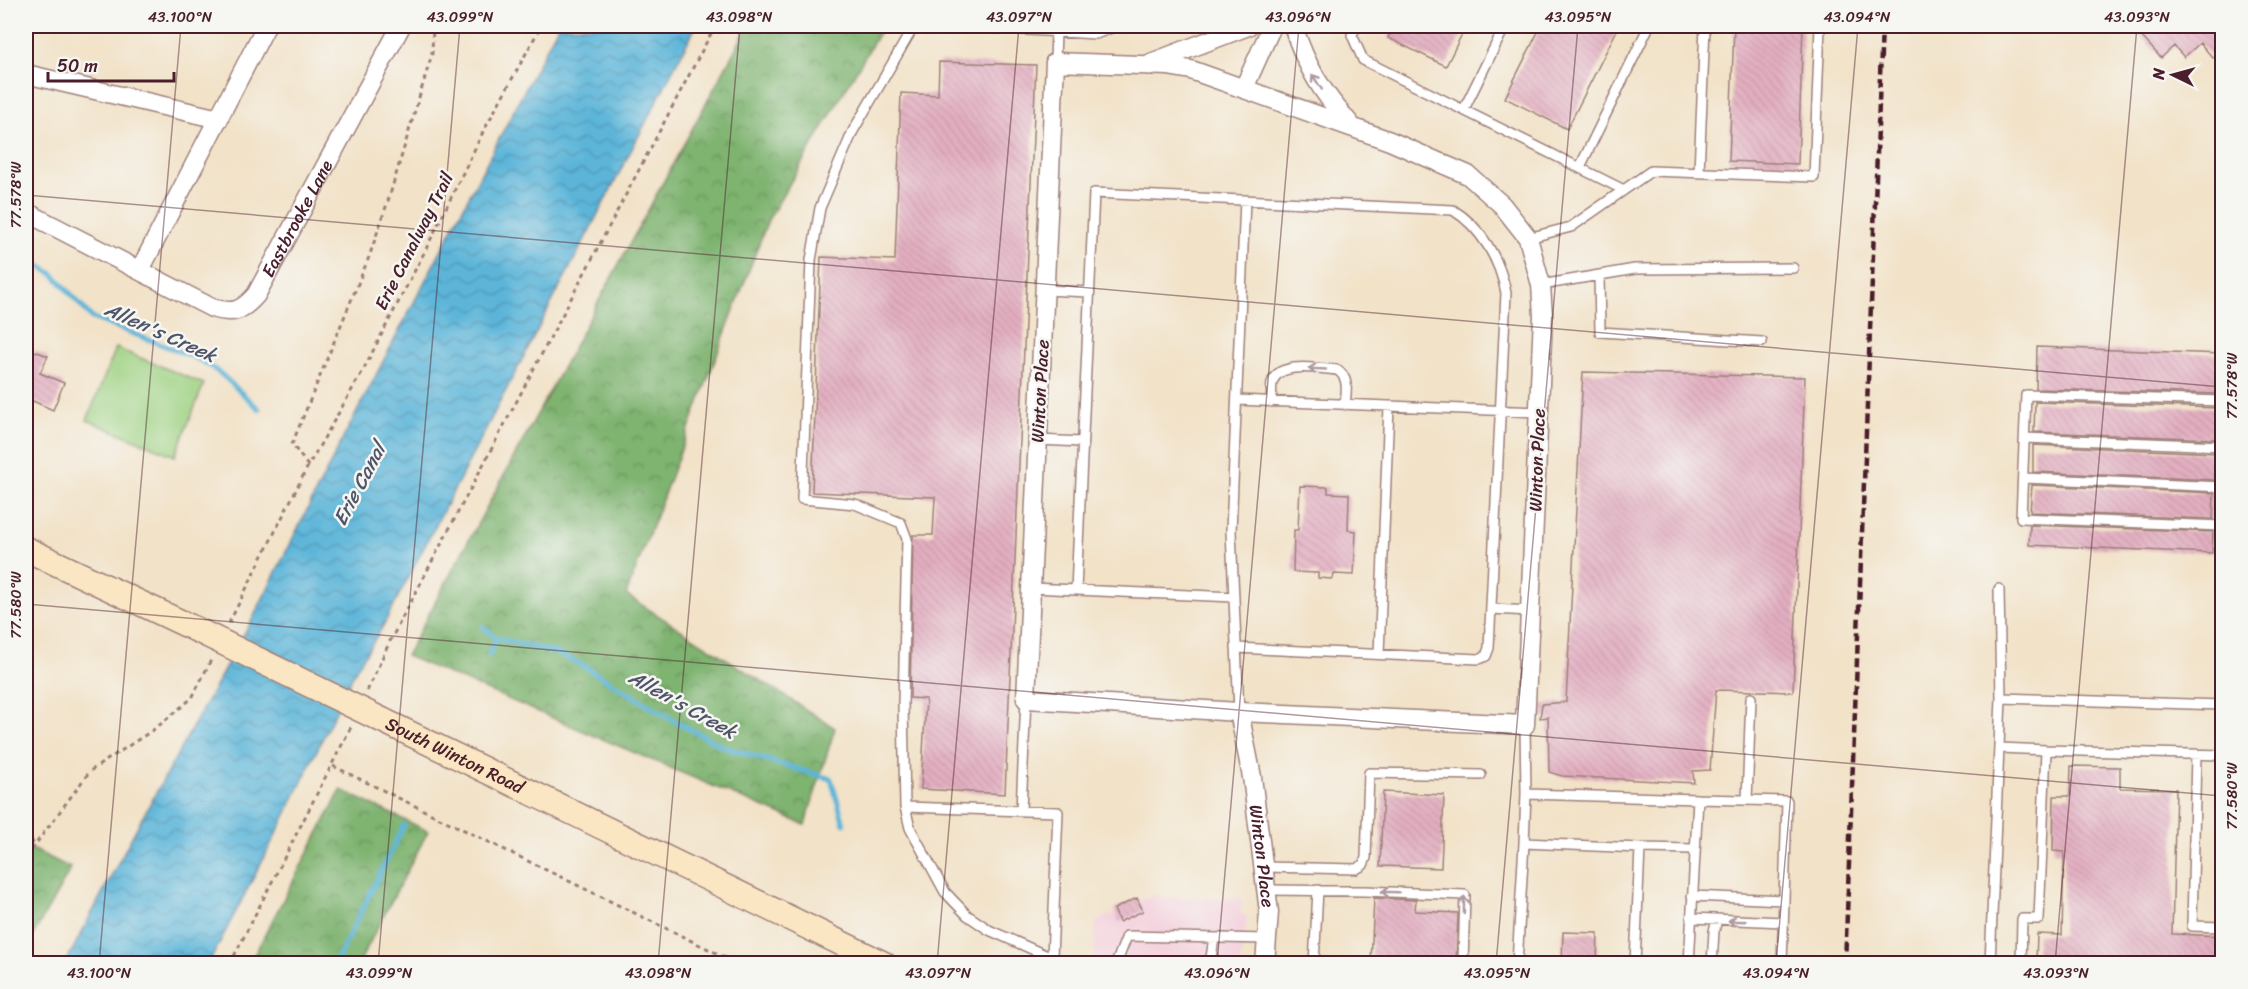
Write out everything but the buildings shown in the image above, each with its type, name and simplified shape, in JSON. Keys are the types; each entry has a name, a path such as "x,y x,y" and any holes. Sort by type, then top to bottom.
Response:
{"main road":[{"name":"South Winton Road","path":"26,549 884,963"}],"street":[{"path":"140,270 266,26"},
{"name":"Eastbrooke Lane","path":"26,212 212,308 225,312 237,311 256,295 401,26"},
{"path":"1141,67 1248,26"},
{"path":"1244,88 1272,26"},
{"path":"1293,26 1310,72 1329,100 1354,128"},
{"name":"Winton Place","path":"1026,699 1055,62 1141,67 1168,66 1191,70 1244,88 1354,128 1468,175 1502,205 1528,238 1541,285 1543,316 1525,725"},
{"path":"26,74 219,119"},
{"path":"1026,699 1239,712 1525,725"},
{"name":"Winton Place","path":"1239,712 1252,777 1267,890 1269,912 1265,963"}],"lane":[{"path":"905,807 1058,812 1052,958 989,930 967,915 945,892 910,828 905,807 903,704 907,539 901,523 855,504 802,500 811,260 820,208 853,131 914,26"},
{"path":"958,26 1096,34 1116,26"},
{"path":"1356,26 1352,34 1363,60 1624,190"},
{"path":"1464,110 1505,26"},
{"path":"1580,167 1649,26"},
{"path":"1698,172 1705,26"},
{"path":"1528,238 1571,227 1651,171 1814,177 1820,26"},
{"path":"1055,62 1056,31"},
{"path":"1076,590 1094,193 1453,210 1466,218 1485,241 1503,277 1504,285 1501,411 1489,648 1486,656 1479,659 1236,648"},
{"path":"1239,712 1231,531 1245,200"},
{"path":"1541,285 1635,269 1794,268"},
{"path":"1599,275 1600,332 1762,342"},
{"path":"1044,290 1089,292"},
{"path":"1271,402 1272,380 1280,372 1291,368 1337,370 1343,374 1346,382 1345,405"},
{"path":"2223,401 2026,394 2022,518 2223,526"},
{"path":"1237,400 1539,412"},
{"path":"1379,654 1389,407"},
{"path":"2025,438 2223,446"},
{"path":"1038,440 1082,442"},
{"path":"2023,478 2223,487"},
{"path":"1031,588 1234,597"},
{"path":"1990,963 2001,698 1999,589"},
{"path":"1491,609 1530,611"},
{"path":"1747,800 1751,698"},
{"path":"2001,698 2223,705"},
{"path":"1021,810 1026,699"},
{"path":"1517,963 1526,794 1525,725"},
{"path":"1999,748 2223,755"},
{"path":"2021,963 2022,919 2039,920 2046,750"},
{"path":"2196,754 2192,926 2223,927"},
{"path":"1264,867 1356,869 1363,865 1366,858 1369,773 1481,775"},
{"path":"1526,794 1787,801 1782,963"},
{"path":"1689,963 1698,799"},
{"path":"1524,843 1694,849"},
{"path":"1635,963 1640,848"},
{"path":"1267,890 1465,895 1463,963"},
{"path":"1314,963 1318,890"},
{"path":"1692,896 1784,900"},
{"path":"1691,918 1783,922"},
{"path":"1712,963 1717,920"},
{"path":"1116,963 1127,936 1267,939"},
{"path":"1210,963 1214,938"}],"path":[{"name":"Erie Canalway Trail","path":"308,466 292,444 369,257 389,198 432,54 433,26"},
{"name":"Erie Canalway Trail","path":"227,627 308,466 361,374 483,132 541,26"},
{"path":"367,691 390,640 715,26"},
{"path":"26,655 30,675 26,797"},
{"path":"26,857 90,771 156,728 192,698 212,657"},
{"path":"230,963 354,722"},
{"path":"333,766 740,963"},
{"path":"26,823 33,845"}],"shaded area":[{"path":"1157,894 1159,898 1242,899 1241,915 1247,916 1240,963 1094,964 1096,921 1115,913 1114,909 1137,898 1139,901"}],"green space":[{"path":"748,26 883,26 768,220 626,595 835,728 805,825 406,656"},
{"path":"116,348 204,384 175,456 87,420"},
{"path":"341,790 428,831 359,963 250,963"},
{"path":"26,846 71,868 26,948"}],"water":[{"name":"Erie Canal","path":"558,26 696,26 382,628 356,669 283,821 209,963 65,964 136,829 253,618 338,448"}],"waterway":[{"name":"Allen's Creek","path":"26,258 53,274 92,318 207,364 259,409"},
{"name":"Allen's Creek","path":"483,627 496,638 556,653 582,665 673,720 724,747 831,779 844,824"},
{"path":"489,655 496,638"},
{"path":"335,964 404,825"}],"railway":[{"path":"1845,964 1882,26"}]}
